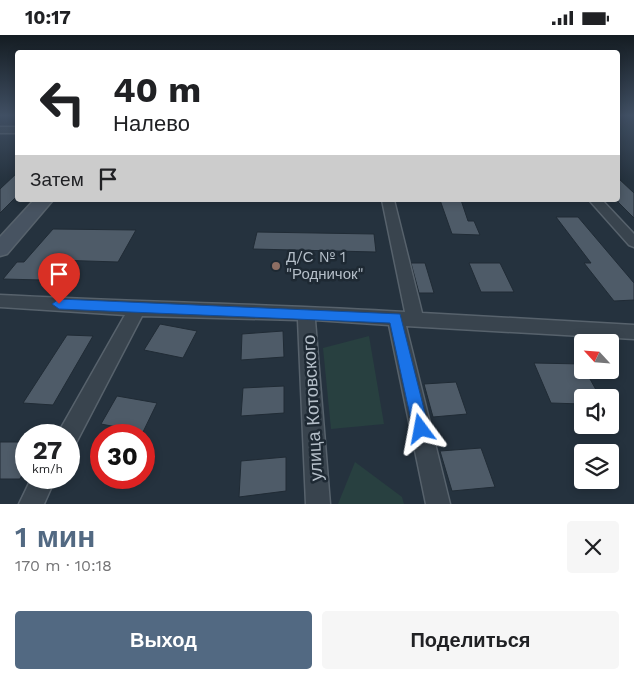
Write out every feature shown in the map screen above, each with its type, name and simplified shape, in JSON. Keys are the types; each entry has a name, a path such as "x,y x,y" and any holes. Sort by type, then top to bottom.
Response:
{"street":[{"path":"0,249 42,202"},
{"path":"388,202 405,318 438,504"},
{"path":"597,202 634,242"},
{"path":"0,301 137,309 306,313 634,332"},
{"path":"74,424 137,309"},
{"name":"улица Котовского","path":"306,313 318,504"},
{"path":"31,504 39,489"}],"green space":[{"path":"369,336 384,424 331,429 323,348"},
{"path":"355,462 402,497 404,504 338,504"}],"building":[{"path":"15,175 15,198 0,213 0,189"},
{"path":"620,180 634,193 634,218 618,202 620,202"},
{"path":"441,202 462,202 468,221 474,221 480,235 452,234"},
{"path":"556,217 578,217 634,283 634,300 614,301 584,263 591,263"},
{"path":"53,229 136,230 118,262 56,260 42,280 3,279 17,262 24,262"},
{"path":"257,232 374,234 376,252 253,249"},
{"path":"411,263 425,263 434,293 419,293"},
{"path":"469,263 500,263 514,292 481,292"},
{"path":"160,324 197,331 183,358 144,350"},
{"path":"283,331 284,357 241,360 242,334"},
{"path":"67,335 93,336 53,405 23,403"},
{"path":"534,363 574,364 574,379 590,379 596,389 574,389 574,404 551,403"},
{"path":"456,382 467,414 433,417 424,384"},
{"path":"284,386 284,413 241,416 243,388"},
{"path":"117,396 157,403 147,424 101,424"},
{"path":"0,442 15,442 15,479 0,479"},
{"path":"481,448 495,487 452,491 440,451"},
{"path":"286,457 286,491 239,497 241,461"}],"place":[{"name":"Д/С № 1 \"Родничок\"","path":"276,266"}],"route":[{"path":"59,304 137,309 306,313 396,318 421,429"}]}
